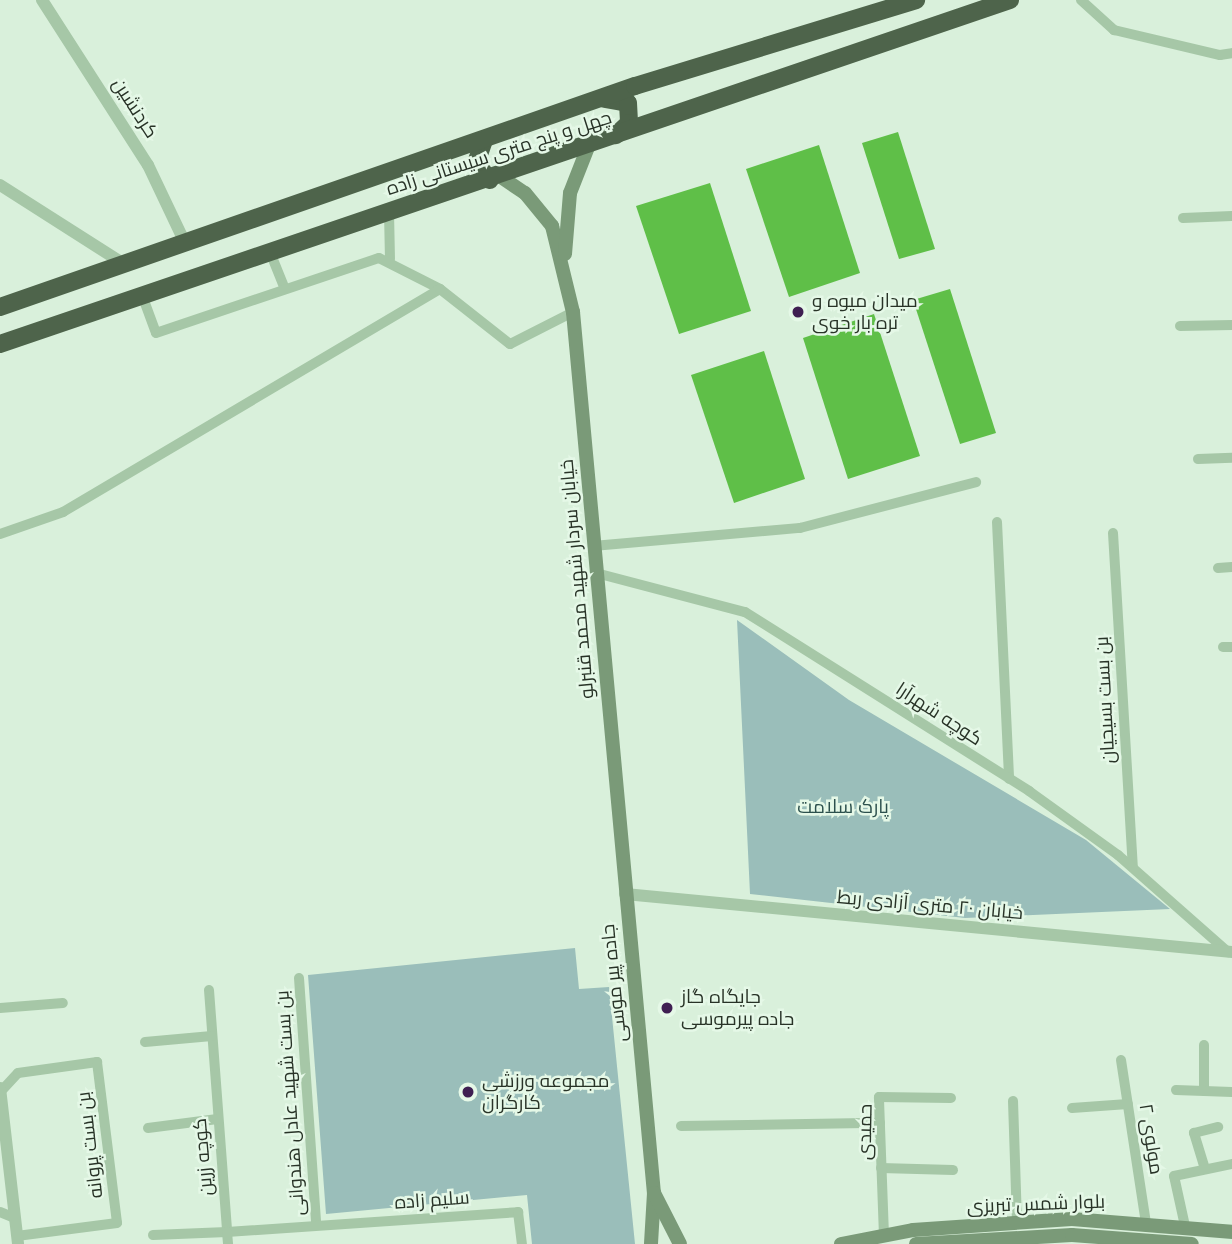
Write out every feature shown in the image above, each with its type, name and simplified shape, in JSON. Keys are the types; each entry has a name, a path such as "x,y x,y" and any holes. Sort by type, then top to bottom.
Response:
{"highway":[{"name":"چهل و پنج متری سیستانی زاده","path":"0,307 596,100 916,0"},
{"name":"چهل و پنج متری سیستانی زاده","path":"0,344 389,212 496,179 1010,0"},
{"path":"596,100 628,103 629,122 613,137"},
{"path":"484,140 476,163 496,179"}],"main road":[{"path":"564,262 570,193 588,147"},
{"path":"496,179 540,208 552,226 564,262"},
{"name":"خیابان سردار شهید محمد قنبرلو","path":"564,262 573,312 625,894"},
{"name":"جاده پیر موسی","path":"625,894 654,1193"},
{"path":"651,1244 654,1193"},
{"path":"654,1193 680,1244"},
{"name":"بلوار شمس تبریزی","path":"841,1244 884,1236 1017,1221 1146,1223 1232,1232"},
{"name":"بلوار شمس تبریزی","path":"916,1244 1072,1235 1192,1244"}],"street":[{"name":"کردنشین","path":"42,0 148,164 185,243"},
{"path":"1081,0 1114,30 1220,55 1232,53"},
{"path":"0,185 124,264"},
{"path":"389,212 390,259"},
{"path":"1183,218 1232,216"},
{"path":"270,252 284,286"},
{"path":"142,295 156,333 353,264 390,259 440,289 510,344 573,312"},
{"path":"0,534 63,512 440,289"},
{"path":"1180,326 1232,325"},
{"path":"1198,459 1232,458"},
{"path":"593,546 800,528 976,482"},
{"path":"997,522 1009,779"},
{"name":"بن بست بسیجیان","path":"1113,533 1133,866"},
{"path":"1218,568 1232,567"},
{"name":"کوچه شهرآرا","path":"596,573 744,612 1009,779 1133,866 1230,952"},
{"name":"خیابان ۲۰ متری آزادی ربط","path":"625,894 1230,952"},
{"name":"بن بست شهید عادل هندوانی","path":"299,978 316,1224"},
{"name":"کوچه زرین","path":"209,990 227,1238"},
{"path":"0,1008 63,1003"},
{"path":"145,1042 212,1036"},
{"path":"1204,1045 1205,1091"},
{"name":"مولوی ۲","path":"1121,1060 1146,1223"},
{"name":"بن بست پروانه","path":"1,1089 18,1073 97,1062 117,1223 17,1240"},
{"path":"1,1089 17,1240"},
{"path":"1176,1090 1232,1093"},
{"name":"حمیدی","path":"884,1236 878,1097 951,1098"},
{"path":"1013,1101 1017,1221"},
{"path":"1072,1108 1128,1104"},
{"path":"148,1128 218,1119"},
{"path":"681,1126 880,1123"},
{"path":"1205,1169 1194,1133 1218,1126"},
{"path":"1185,1226 1174,1176 1232,1164"},
{"path":"881,1168 953,1170"},
{"path":"0,1212 15,1217"},
{"name":"سلیم زاده","path":"316,1224 518,1212 522,1244"},
{"path":"153,1235 227,1238 316,1224"}],"green space":[{"name":"پارک سلامت","path":"737,620 849,700 1086,840 1170,909 965,918 750,894"},
{"name":"مجموعه ورزشی کارگران","path":"575,948 579,989 609,987 635,1244 532,1244 527,1195 326,1214 308,975"}],"building":[{"path":"898,132 935,249 899,259 862,143"},
{"path":"819,145 860,273 789,297 746,169"},
{"path":"710,183 751,311 679,334 636,206"},
{"path":"950,289 996,433 960,444 913,300"},
{"path":"874,314 920,456 848,479 803,338"},
{"path":"764,351 805,479 734,503 691,375"}],"place":[{"name":"میدان میوه و تره بار خوی","path":"798,312"},
{"name":"جایگاه گاز جاده پیرموسی","path":"667,1008"},
{"name":"مجموعه ورزشی کارگران","path":"468,1092"}]}
